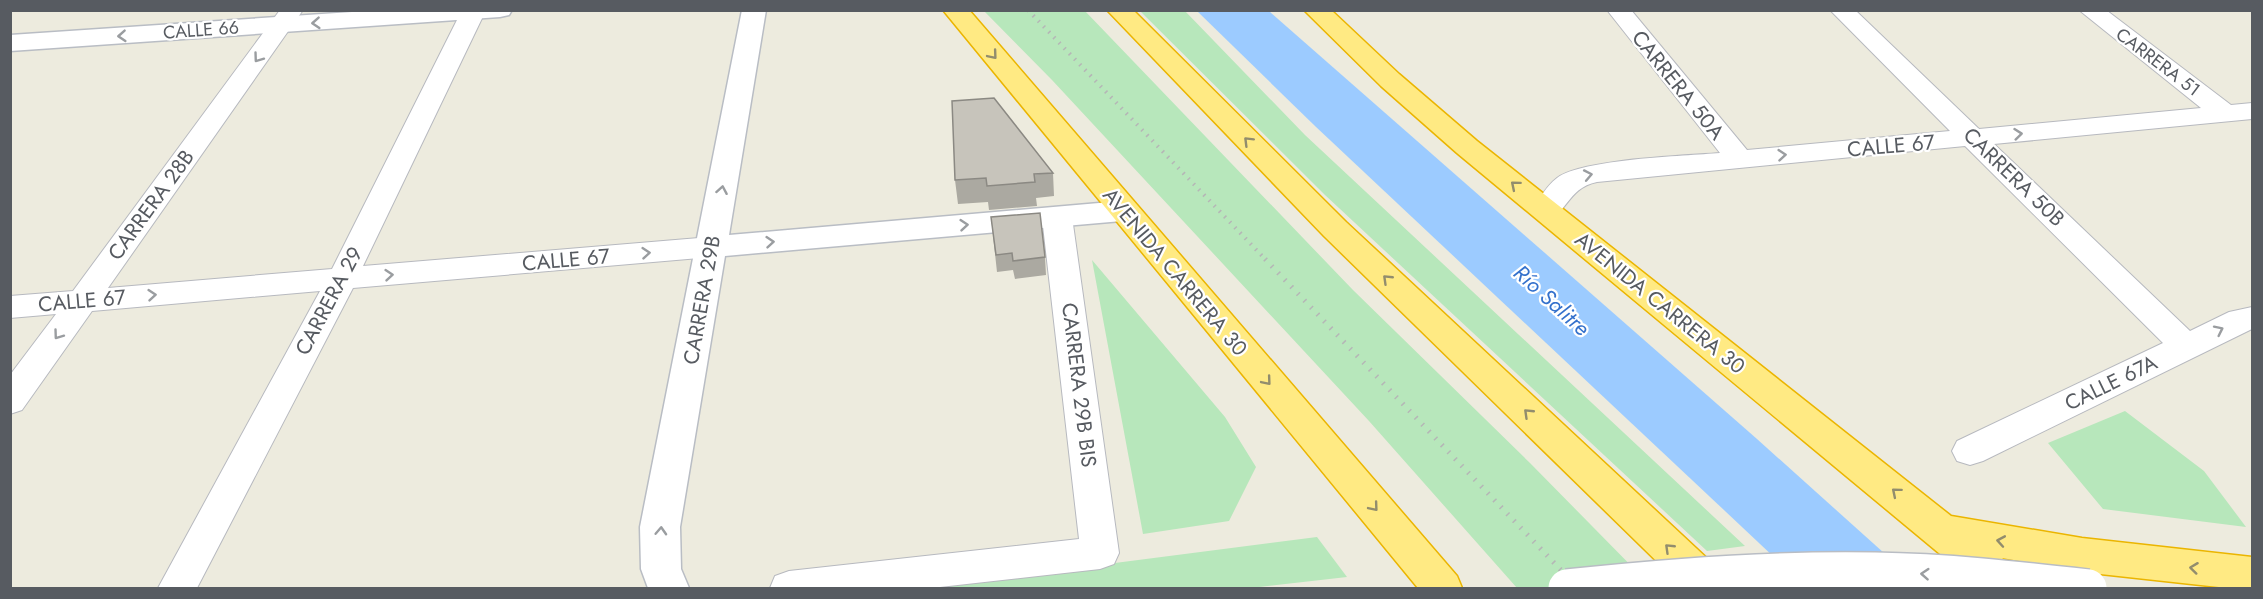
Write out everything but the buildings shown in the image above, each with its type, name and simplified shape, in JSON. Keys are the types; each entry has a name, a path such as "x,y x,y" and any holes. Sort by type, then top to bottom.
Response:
{"highway":[{"name":"AVENIDA CARRERA 30","path":"955,10 1122,211 1442,588"},
{"path":"1119,10 1335,229 1711,588"},
{"path":"1300,10 1360,54"},
{"name":"AVENIDA CARRERA 30","path":"1316,10 1360,54 1546,211 2009,588"},
{"path":"1940,530 2082,555 2253,574"}],"main road":[{"name":"CARRERA 29B","path":"668,588 661,569 660,527 754,10"},
{"name":"CALLE 66","path":"10,43 287,18 483,11"},
{"name":"CALLE 67","path":"711,247 1122,211"},
{"path":"1567,588 1767,572 1876,571 2025,581 2088,588"}],"street":[{"name":"CARRERA 50A","path":"1618,10 1738,159"},
{"name":"CARRERA 50B","path":"1841,10 2186,346"},
{"name":"CARRERA 51","path":"2090,10 2239,112"},
{"name":"CARRERA 29","path":"177,588 483,11"},
{"name":"CARRERA 28B","path":"10,401 287,18"},
{"name":"CALLE 67","path":"1546,211 1564,185 1578,176 2239,112"},
{"name":"CARRERA 29B BIS","path":"789,588 1100,553 1057,217"},
{"name":"CALLE 67","path":"10,307 711,247"},
{"name":"CALLE 67A","path":"1970,452 2240,320 2253,318"}],"green space":[{"path":"984,11 1085,11 1353,290 1530,463 1653,588 1517,588 1369,421 1052,80"},
{"path":"1140,11 1185,11 1305,135 1745,546 1707,551 1325,195"},
{"path":"1092,260 1225,417 1256,467 1229,521 1143,534"},
{"path":"2125,411 2204,471 2246,527 2103,509 2048,443"},
{"path":"1317,537 1347,577 1251,588 922,588"}],"water":[{"name":"Río Salitre","path":"1197,11 1269,11 1757,439 1923,588 1807,588 1315,126"}],"railway":[{"path":"1028,10 1266,260"},
{"path":"1265,259 1578,588"}]}
